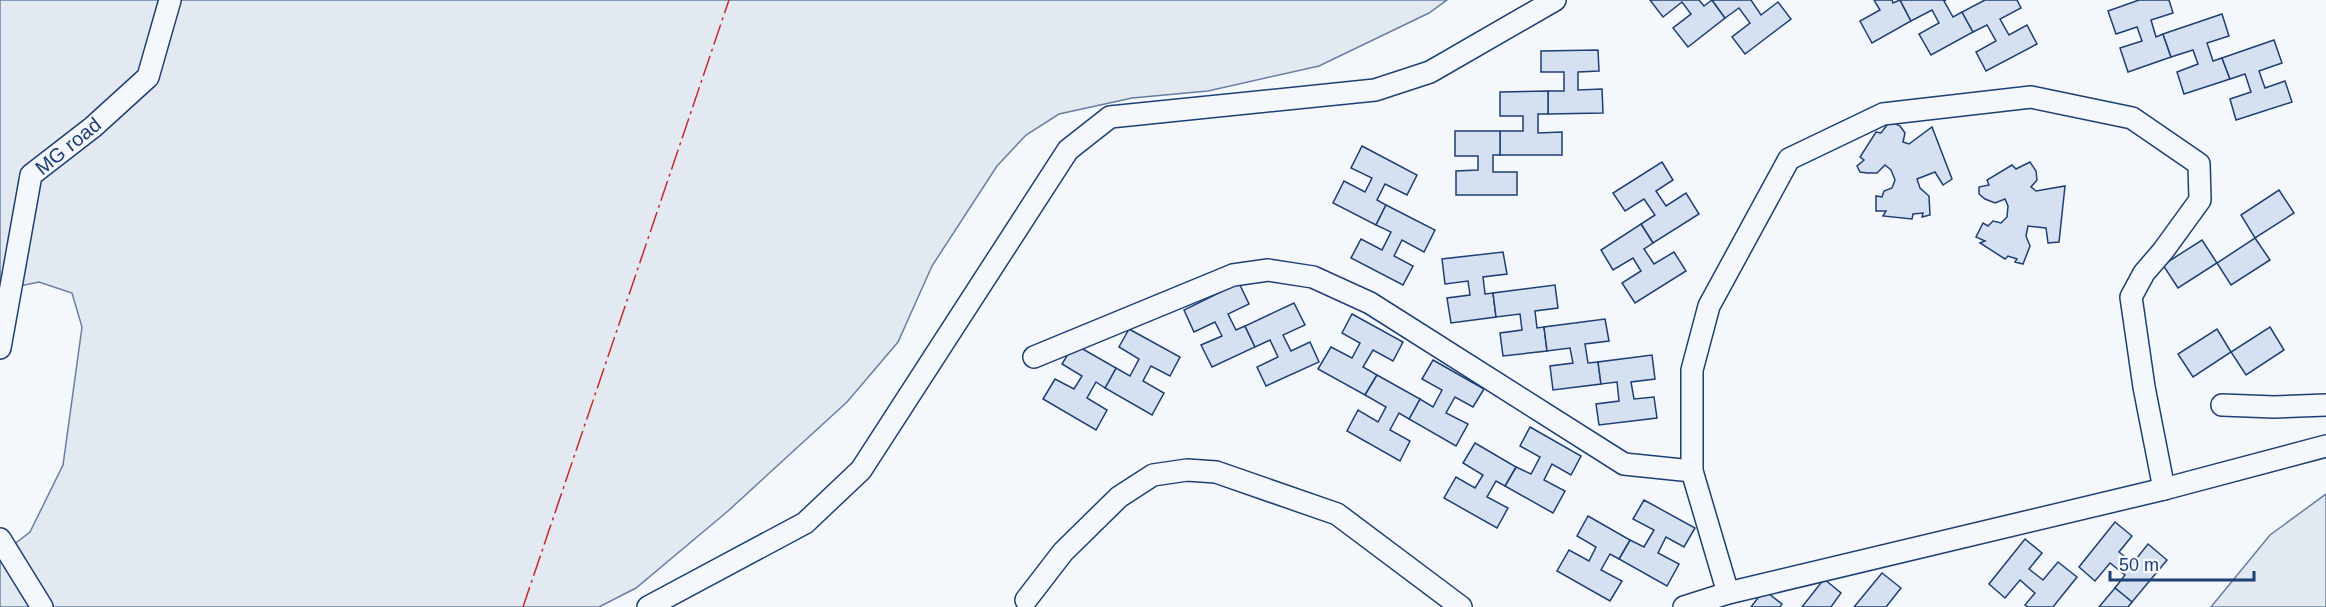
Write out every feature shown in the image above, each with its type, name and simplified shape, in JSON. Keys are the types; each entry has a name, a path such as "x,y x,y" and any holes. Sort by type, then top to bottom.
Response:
{"street":[{"name":"MG road","path":"0,348 31,176 93,127 148,77 170,0"},
{"path":"648,607 805,524 861,470 1068,150 1110,117 1375,90 1430,72 1555,0"},
{"path":"1728,593 1692,471 1692,370 1709,306 1789,159 1883,114 2031,97 2132,118 2199,164 2200,200 2144,273 2130,297 2144,387 2164,489"},
{"path":"1034,357 1233,275 1268,270 1313,277 1370,303 1624,464 1692,471"},
{"path":"2222,405 2274,407 2326,405"},
{"path":"1684,607 1728,593 2164,489 2326,446"},
{"path":"1026,600 1063,552 1119,496 1153,475 1187,470 1216,472 1337,514 1461,607"},
{"path":"0,539 42,607"}],"shaded area":[{"path":"0,0 1447,0 1429,13 1319,66 1208,91 1132,98 1059,114 1026,135 997,166 932,266 898,342 847,402 728,511 636,588 599,607 0,607 0,555 30,532 63,465 82,327 72,293 39,282 0,290"},
{"path":"2326,494 2326,607 2211,607 2270,535"}],"building":[{"path":"1650,0 1699,0 1704,6 1712,0 1725,18 1688,47 1673,28 1691,14 1682,2 1663,17"},
{"path":"1712,0 1751,0 1761,15 1778,2 1791,19 1745,54 1732,37 1750,23 1739,8 1725,18"},
{"path":"1874,0 1892,0 1893,3 1900,0 1911,21 1872,43 1860,21 1880,10"},
{"path":"1900,0 1946,0 1944,1 1953,17 1962,12 1973,32 1931,55 1919,34 1939,23 1932,10 1911,21"},
{"path":"1985,0 2017,0 2021,8 2000,19 2009,35 2027,25 2037,44 1986,71 1976,52 1996,41 1987,25 1973,32 1962,12"},
{"path":"2139,0 2169,0 2173,13 2151,20 2156,37 2163,34 2171,57 2128,72 2120,48 2142,41 2137,27 2116,34 2108,11"},
{"path":"2222,14 2229,36 2207,43 2213,61 2222,58 2230,79 2184,94 2177,72 2198,64 2193,50 2171,57 2163,34"},
{"path":"2274,40 2282,63 2259,71 2265,88 2285,81 2292,102 2236,120 2230,99 2251,92 2245,74 2230,79 2222,58"},
{"path":"1598,50 1599,71 1578,72 1578,90 1602,89 1603,113 1548,114 1548,91 1564,91 1564,72 1541,72 1541,51"},
{"path":"1548,91 1548,114 1538,114 1538,133 1562,132 1562,155 1500,155 1500,131 1523,131 1523,116 1500,116 1500,92"},
{"path":"1890,121 1900,126 1905,133 1903,142 1909,144 1932,127 1952,179 1943,185 1935,172 1917,179 1920,188 1929,196 1930,215 1922,217 1923,213 1913,214 1912,219 1883,216 1886,211 1876,211 1876,196 1882,197 1884,191 1892,188 1895,180 1891,170 1885,165 1877,173 1867,173 1860,172 1857,166 1864,160 1860,157 1876,132 1881,133"},
{"path":"1455,131 1500,131 1500,155 1493,155 1493,172 1517,172 1517,195 1456,195 1456,171 1478,170 1478,156 1455,156"},
{"path":"1362,146 1417,175 1407,195 1385,184 1377,200 1386,205 1376,225 1333,203 1344,181 1365,192 1372,178 1351,168"},
{"path":"1662,162 1673,180 1656,191 1666,206 1686,193 1699,214 1653,243 1641,224 1655,215 1644,199 1625,211 1613,193"},
{"path":"2030,162 2036,171 2037,180 2031,187 2036,191 2065,186 2059,242 2048,243 2046,228 2028,226 2026,236 2030,246 2023,264 2015,262 2017,259 2008,256 2005,259 1980,243 1985,241 1976,237 1983,223 1988,226 1993,221 2001,223 2007,217 2008,206 2005,199 1995,203 1985,199 1979,194 1979,187 1989,185 1987,180 2012,165 2016,169"},
{"path":"2279,190 2294,213 2255,238 2241,215"},
{"path":"1386,205 1435,230 1424,252 1402,240 1394,256 1413,266 1403,285 1351,258 1361,239 1382,250 1391,232 1376,225"},
{"path":"1641,224 1653,243 1644,249 1654,264 1674,252 1686,271 1635,303 1622,283 1641,271 1633,258 1613,270 1601,250"},
{"path":"2255,238 2270,260 2231,285 2217,263"},
{"path":"2202,240 2217,263 2178,288 2163,265"},
{"path":"1503,252 1507,274 1483,277 1485,294 1493,293 1496,317 1451,323 1447,298 1470,295 1468,281 1445,284 1442,259"},
{"path":"1239,283 1249,304 1228,314 1236,330 1245,326 1255,347 1212,367 1201,345 1222,336 1215,322 1194,332 1184,310"},
{"path":"1555,285 1558,308 1535,311 1537,328 1544,327 1547,351 1503,356 1500,333 1522,330 1520,314 1496,317 1493,293"},
{"path":"1294,303 1305,325 1283,335 1291,351 1310,342 1319,362 1266,386 1257,367 1278,357 1270,340 1255,347 1245,326"},
{"path":"1352,314 1403,342 1393,361 1373,350 1363,367 1377,375 1365,395 1318,369 1331,347 1352,358 1360,343 1342,333"},
{"path":"1605,319 1609,341 1585,344 1588,363 1598,362 1601,384 1553,390 1550,366 1573,363 1570,348 1547,351 1544,327"},
{"path":"2270,327 2284,350 2246,375 2231,352"},
{"path":"1129,329 1180,357 1170,376 1151,366 1143,381 1164,393 1152,415 1105,388 1116,368 1130,376 1139,359 1119,347"},
{"path":"2217,329 2231,352 2193,377 2178,354"},
{"path":"1074,344 1116,368 1105,388 1096,382 1087,398 1107,410 1096,430 1043,399 1055,379 1074,389 1082,376 1062,364"},
{"path":"1652,355 1655,379 1631,382 1634,399 1654,397 1657,418 1599,425 1596,404 1619,401 1617,382 1601,384 1598,362"},
{"path":"1433,360 1484,389 1473,407 1455,397 1446,413 1468,424 1456,446 1409,419 1420,399 1433,407 1442,390 1422,379"},
{"path":"1377,375 1420,399 1409,419 1399,413 1390,430 1410,441 1400,461 1347,431 1358,410 1378,422 1386,407 1365,395"},
{"path":"1530,427 1581,456 1571,475 1552,464 1544,480 1565,491 1553,513 1505,486 1516,467 1531,474 1540,457 1520,446"},
{"path":"1475,443 1516,467 1505,486 1496,481 1487,497 1508,508 1497,528 1444,498 1456,477 1475,488 1483,475 1463,463"},
{"path":"1644,500 1695,528 1684,547 1666,537 1658,553 1679,564 1667,586 1619,559 1630,540 1644,547 1654,530 1633,519"},
{"path":"1588,516 1630,540 1619,559 1610,554 1601,570 1622,581 1610,601 1557,571 1569,550 1589,561 1596,547 1577,536"},
{"path":"2115,522 2132,536 2119,552 2133,563 2148,544 2167,560 2132,602 2115,588 2125,575 2110,563 2095,581 2079,567"},
{"path":"2025,539 2042,553 2029,569 2043,580 2058,562 2077,577 2053,607 2025,605 2035,593 2020,580 2005,598 1989,584"},
{"path":"1882,573 1901,588 1886,607 1854,607"},
{"path":"1824,579 1841,593 1831,607 1802,607"},
{"path":"2115,588 2132,602 2128,607 2099,607"},
{"path":"1764,590 1782,604 1780,607 1751,607"}],"power":[{"path":"523,607 729,0"}]}
